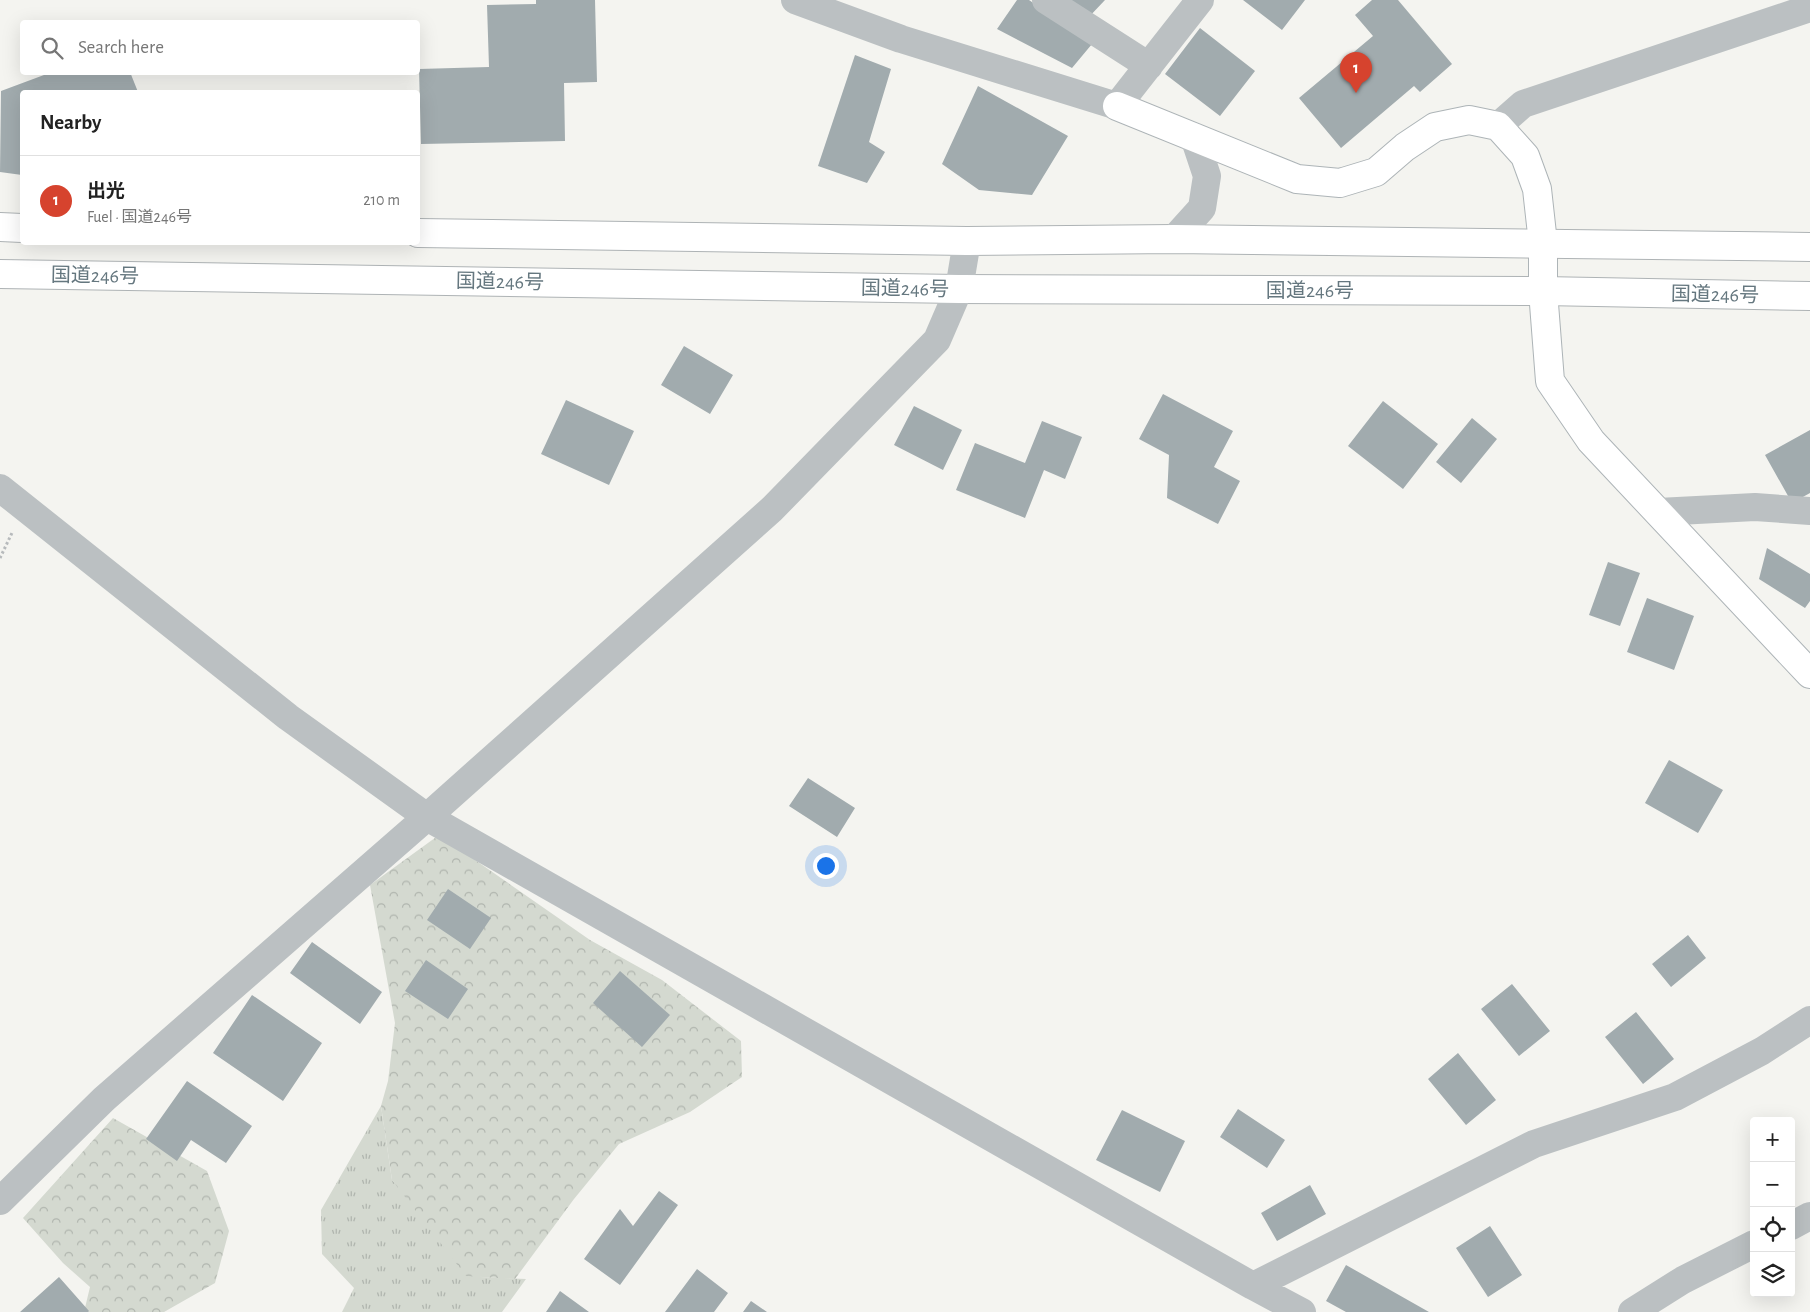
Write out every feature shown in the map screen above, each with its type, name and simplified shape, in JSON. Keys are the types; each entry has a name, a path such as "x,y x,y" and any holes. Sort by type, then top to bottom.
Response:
{"main road":[{"path":"1117,106 1297,179 1340,183 1376,172 1435,127 1469,120 1498,126 1525,156 1537,189 1544,243 1543,291 1550,381 1591,441 1810,674"},
{"path":"0,227 20,228"},
{"path":"420,233 967,240 1174,238 1810,247"},
{"name":"国道246号","path":"0,274 959,289 1543,291 1810,296"}],"street":[{"path":"795,0 901,39 1117,106 1200,0"},
{"path":"1046,0 1148,66"},
{"path":"1498,126 1523,104 1810,8"},
{"path":"1174,238 1202,208 1207,176 1194,137"},
{"path":"0,1201 104,1099 427,817 772,509 937,340 959,289 967,240"},
{"path":"0,488 288,717 427,817 1302,1312"},
{"path":"1658,512 1755,507 1810,511"},
{"path":"1253,1286 1534,1144 1675,1097 1762,1051 1810,1020"},
{"path":"1795,1224 1810,1216"},
{"path":"1632,1312 1683,1280 1750,1246"}],"green space":[{"path":"439,835 590,940 662,980 741,1041 742,1077 690,1112 619,1144 574,1199 515,1279 466,1276 392,1180 381,1106 388,1081 395,1023 370,885"},
{"path":"381,1106 392,1180 481,1277 526,1279 502,1312 342,1312 354,1288 322,1254 321,1210"},
{"path":"113,1118 207,1171 229,1231 215,1283 164,1312 84,1312 90,1287 63,1263 23,1218"}],"building":[{"path":"536,0 595,0 597,82 564,83 565,141 421,144 420,69 489,67 487,5 536,4"},
{"path":"1017,0 1029,0 1092,44 1072,68 997,29"},
{"path":"1062,0 1105,0 1087,19"},
{"path":"1243,0 1305,0 1282,30"},
{"path":"1372,0 1398,0 1452,64 1420,92 1414,86 1341,148 1299,98 1373,36 1355,15"},
{"path":"1200,28 1255,71 1220,116 1165,74"},
{"path":"855,55 891,69 869,142 885,152 867,183 818,166"},
{"path":"44,75 131,75 137,90 20,90 20,175 0,172 1,91"},
{"path":"978,86 1068,136 1032,195 979,190 942,164"},
{"path":"684,346 733,375 710,414 661,385"},
{"path":"1163,394 1233,431 1214,467 1240,481 1218,524 1167,498 1169,455 1139,439"},
{"path":"566,400 634,431 609,485 541,454"},
{"path":"1383,401 1438,444 1403,489 1348,446"},
{"path":"914,406 962,430 943,470 894,445"},
{"path":"1472,418 1497,439 1461,483 1436,462"},
{"path":"1042,421 1082,437 1065,479 1044,470 1025,518 956,490 975,443 1025,463"},
{"path":"1810,430 1810,493 1792,503 1765,455"},
{"path":"1767,548 1810,574 1810,601 1805,608 1759,579"},
{"path":"1608,562 1640,573 1620,626 1589,615"},
{"path":"1647,598 1694,616 1674,670 1627,652"},
{"path":"1669,760 1723,790 1698,833 1645,803"},
{"path":"808,778 855,808 837,837 789,806"},
{"path":"448,889 491,918 470,949 427,920"},
{"path":"1688,935 1706,958 1671,987 1652,964"},
{"path":"312,942 382,992 360,1024 290,973"},
{"path":"426,960 468,989 448,1019 405,991"},
{"path":"620,971 670,1015 642,1047 593,1003"},
{"path":"1512,984 1550,1031 1519,1056 1481,1009"},
{"path":"252,995 322,1043 283,1101 213,1053"},
{"path":"1636,1012 1674,1059 1643,1084 1605,1037"},
{"path":"1458,1053 1496,1100 1466,1125 1428,1079"},
{"path":"187,1081 252,1126 226,1163 191,1140 177,1161 146,1139"},
{"path":"1238,1109 1285,1140 1267,1168 1220,1137"},
{"path":"1122,1110 1185,1141 1160,1192 1096,1160"},
{"path":"1310,1185 1326,1214 1277,1241 1261,1213"},
{"path":"659,1191 678,1205 620,1285 584,1259 620,1209 633,1226"},
{"path":"1490,1226 1522,1275 1488,1297 1456,1248"},
{"path":"1346,1265 1429,1312 1346,1312 1326,1301"},
{"path":"697,1269 728,1293 714,1312 665,1312"},
{"path":"59,1277 88,1312 20,1312"},
{"path":"560,1291 589,1312 546,1312"},
{"path":"751,1301 767,1312 743,1312"}],"place":[{"name":"出光","path":"1356,93"}]}
